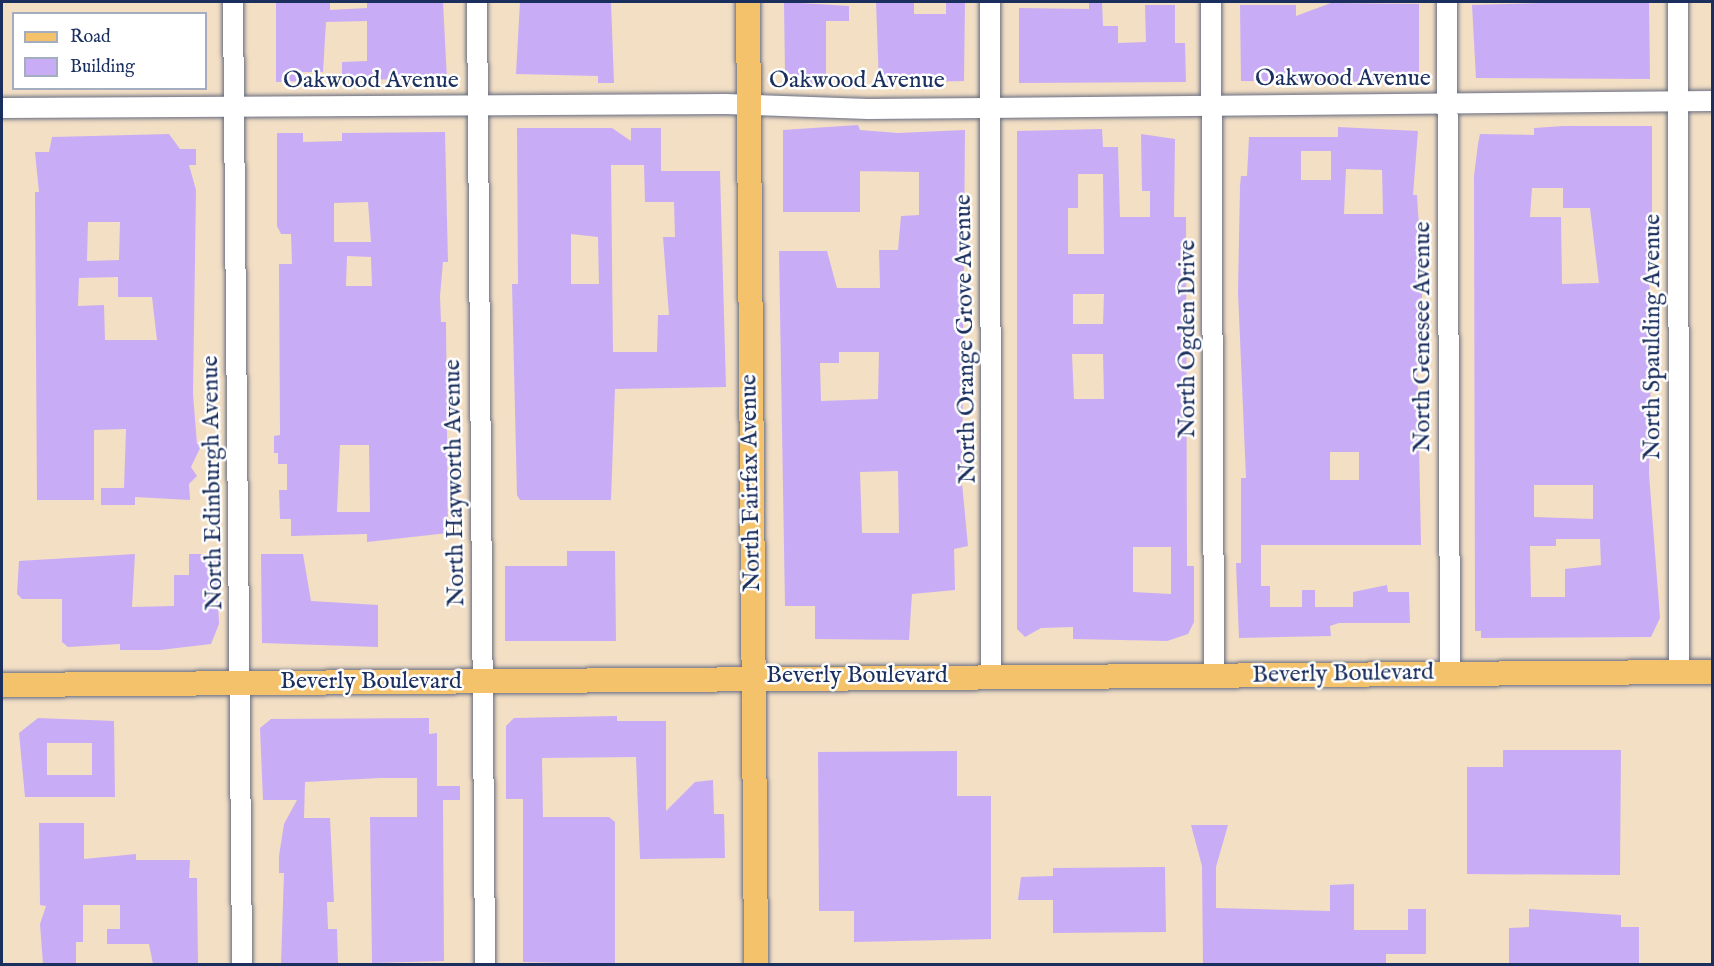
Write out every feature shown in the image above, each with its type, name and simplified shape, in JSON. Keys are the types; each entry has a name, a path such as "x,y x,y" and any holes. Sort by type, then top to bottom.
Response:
{"main road":[{"name":"North Fairfax Avenue","path":"748,2 756,964"},
{"name":"Beverly Boulevard","path":"2,685 483,682 754,676 1713,672"}],"street":[{"name":"North Edinburgh Avenue","path":"233,2 242,964"},
{"name":"North Hayworth Avenue","path":"477,2 485,964"},
{"name":"North Orange Grove Avenue","path":"990,2 991,676"},
{"name":"North Ogden Drive","path":"1211,2 1214,675"},
{"name":"North Genesee Avenue","path":"1447,2 1450,673"},
{"name":"North Spaulding Avenue","path":"1678,2 1679,672"},
{"name":"Oakwood Avenue","path":"2,108 750,105 990,107 1713,101"}],"building":[{"path":"276,2 330,2 330,10 367,8 367,2 443,2 447,80 342,79 342,62 367,61 367,21 326,22 323,72 301,72 301,81 276,82"},
{"path":"520,2 611,2 614,83 598,83 598,76 516,74"},
{"path":"784,2 849,6 849,21 826,21 826,85 796,85 795,74 785,74"},
{"path":"876,2 914,2 914,14 946,14 946,2 965,2 964,81 879,83"},
{"path":"1089,2 1102,2 1103,26 1118,26 1118,43 1146,42 1145,5 1175,5 1175,43 1185,43 1186,82 1019,83 1019,8 1089,9"},
{"path":"1649,2 1650,79 1476,78 1472,5"},
{"path":"1331,3 1419,4 1419,82 1241,81 1240,5 1296,5 1296,16"},
{"path":"858,125 860,130 898,133 965,130 962,483 968,546 954,549 955,590 912,594 909,640 815,639 815,606 785,606 779,251 827,251 837,288 880,288 879,250 898,250 901,216 919,215 919,172 860,171 860,212 783,212 783,130","holes":["839,352 879,352 878,399 821,401 820,363 839,363","898,471 899,533 862,533 860,472"]},
{"path":"1652,126 1652,260 1646,260 1652,307 1649,474 1660,618 1651,637 1481,638 1481,631 1475,631 1474,176 1480,134 1534,135 1534,128","holes":["1532,188 1563,188 1563,208 1590,208 1599,283 1562,284 1561,217 1530,217","1534,485 1593,485 1593,519 1534,517","1556,539 1600,539 1601,565 1565,569 1565,597 1531,597 1530,546 1556,546"]},
{"path":"1338,127 1418,131 1413,195 1417,195 1423,287 1417,344 1421,545 1261,545 1261,586 1270,586 1270,607 1302,607 1302,590 1315,590 1315,607 1353,607 1353,592 1387,585 1388,592 1409,592 1410,623 1339,623 1330,626 1331,636 1239,638 1236,563 1241,563 1241,478 1246,478 1238,292 1241,176 1247,176 1249,137 1338,137","holes":["1301,151 1331,151 1331,180 1301,180","1346,169 1382,170 1383,214 1344,214","1330,452 1359,452 1359,480 1330,480"]},
{"path":"517,128 612,128 631,141 631,128 661,128 661,171 720,171 726,387 615,389 611,500 520,500 517,495 512,284 518,284","holes":["611,165 644,165 645,202 674,202 675,237 663,237 669,315 658,315 657,352 613,352","571,234 598,237 599,284 571,284"]},
{"path":"1102,129 1103,147 1118,147 1120,217 1150,217 1150,191 1142,191 1141,134 1175,139 1174,217 1186,217 1187,566 1194,566 1194,622 1188,634 1167,641 1073,639 1073,627 1041,628 1025,637 1017,629 1017,131","holes":["1078,174 1103,174 1104,254 1068,254 1068,208 1078,208","1073,294 1104,294 1103,324 1073,324","1072,354 1103,354 1104,399 1074,399","1133,547 1171,547 1171,594 1133,592"]},
{"path":"445,132 448,262 443,262 440,296 441,322 446,322 448,533 367,542 367,534 291,536 291,519 280,519 279,490 287,490 287,464 278,464 278,453 274,453 274,436 280,435 279,264 292,264 291,234 281,234 277,226 277,133 303,133 303,142 342,141 342,133","holes":["368,202 371,242 334,242 334,203","347,256 371,257 372,286 346,286","340,445 369,445 370,512 337,512"]},
{"path":"169,134 180,149 196,149 196,165 189,165 196,190 193,394 197,444 202,444 191,467 197,476 189,484 190,500 135,497 135,505 101,505 101,488 124,488 126,429 94,430 94,500 37,500 35,192 39,192 35,152 49,152 52,137","holes":["88,222 120,222 119,260 87,261","118,277 118,297 152,297 157,340 105,340 104,305 78,306 79,278"]},
{"path":"567,551 615,551 616,641 505,641 505,566 567,566"},
{"path":"135,554 132,607 174,606 174,575 189,575 189,554 216,554 219,624 211,644 160,650 120,650 120,644 68,647 62,642 62,599 22,599 17,594 19,561"},
{"path":"261,554 303,554 311,601 378,605 378,647 262,643"},
{"path":"617,716 617,721 666,721 666,811 695,782 713,780 714,814 724,814 725,858 640,859 636,757 542,758 543,817 609,817 615,822 615,964 523,962 523,799 506,799 506,726 514,718"},
{"path":"38,718 114,721 115,797 25,797 19,733","holes":["47,743 92,743 92,775 47,775"]},
{"path":"429,718 429,734 437,733 437,786 460,786 460,800 443,800 444,961 372,963 370,817 417,817 417,778 380,778 305,782 304,818 330,818 334,902 327,902 328,929 337,929 338,963 281,964 284,873 279,873 279,856 284,824 297,800 263,800 260,728 271,719"},
{"path":"1503,750 1621,750 1620,875 1467,874 1467,767 1503,767"},
{"path":"957,751 957,796 991,796 991,939 854,942 854,911 819,911 818,752"},
{"path":"39,823 84,823 84,859 136,854 136,860 190,860 189,878 197,878 198,964 153,964 149,944 107,944 107,929 120,929 120,905 83,905 83,942 76,942 76,964 43,964 40,924 46,906 40,905"},
{"path":"1191,825 1228,825 1216,867 1216,908 1330,911 1330,885 1354,884 1354,930 1408,930 1408,909 1426,909 1426,954 1386,954 1386,964 1203,964 1202,866"},
{"path":"1165,867 1166,932 1053,933 1053,900 1018,900 1021,877 1053,876 1053,868"},
{"path":"1529,909 1621,915 1621,927 1639,927 1639,964 1509,964 1509,928 1529,927"}]}
